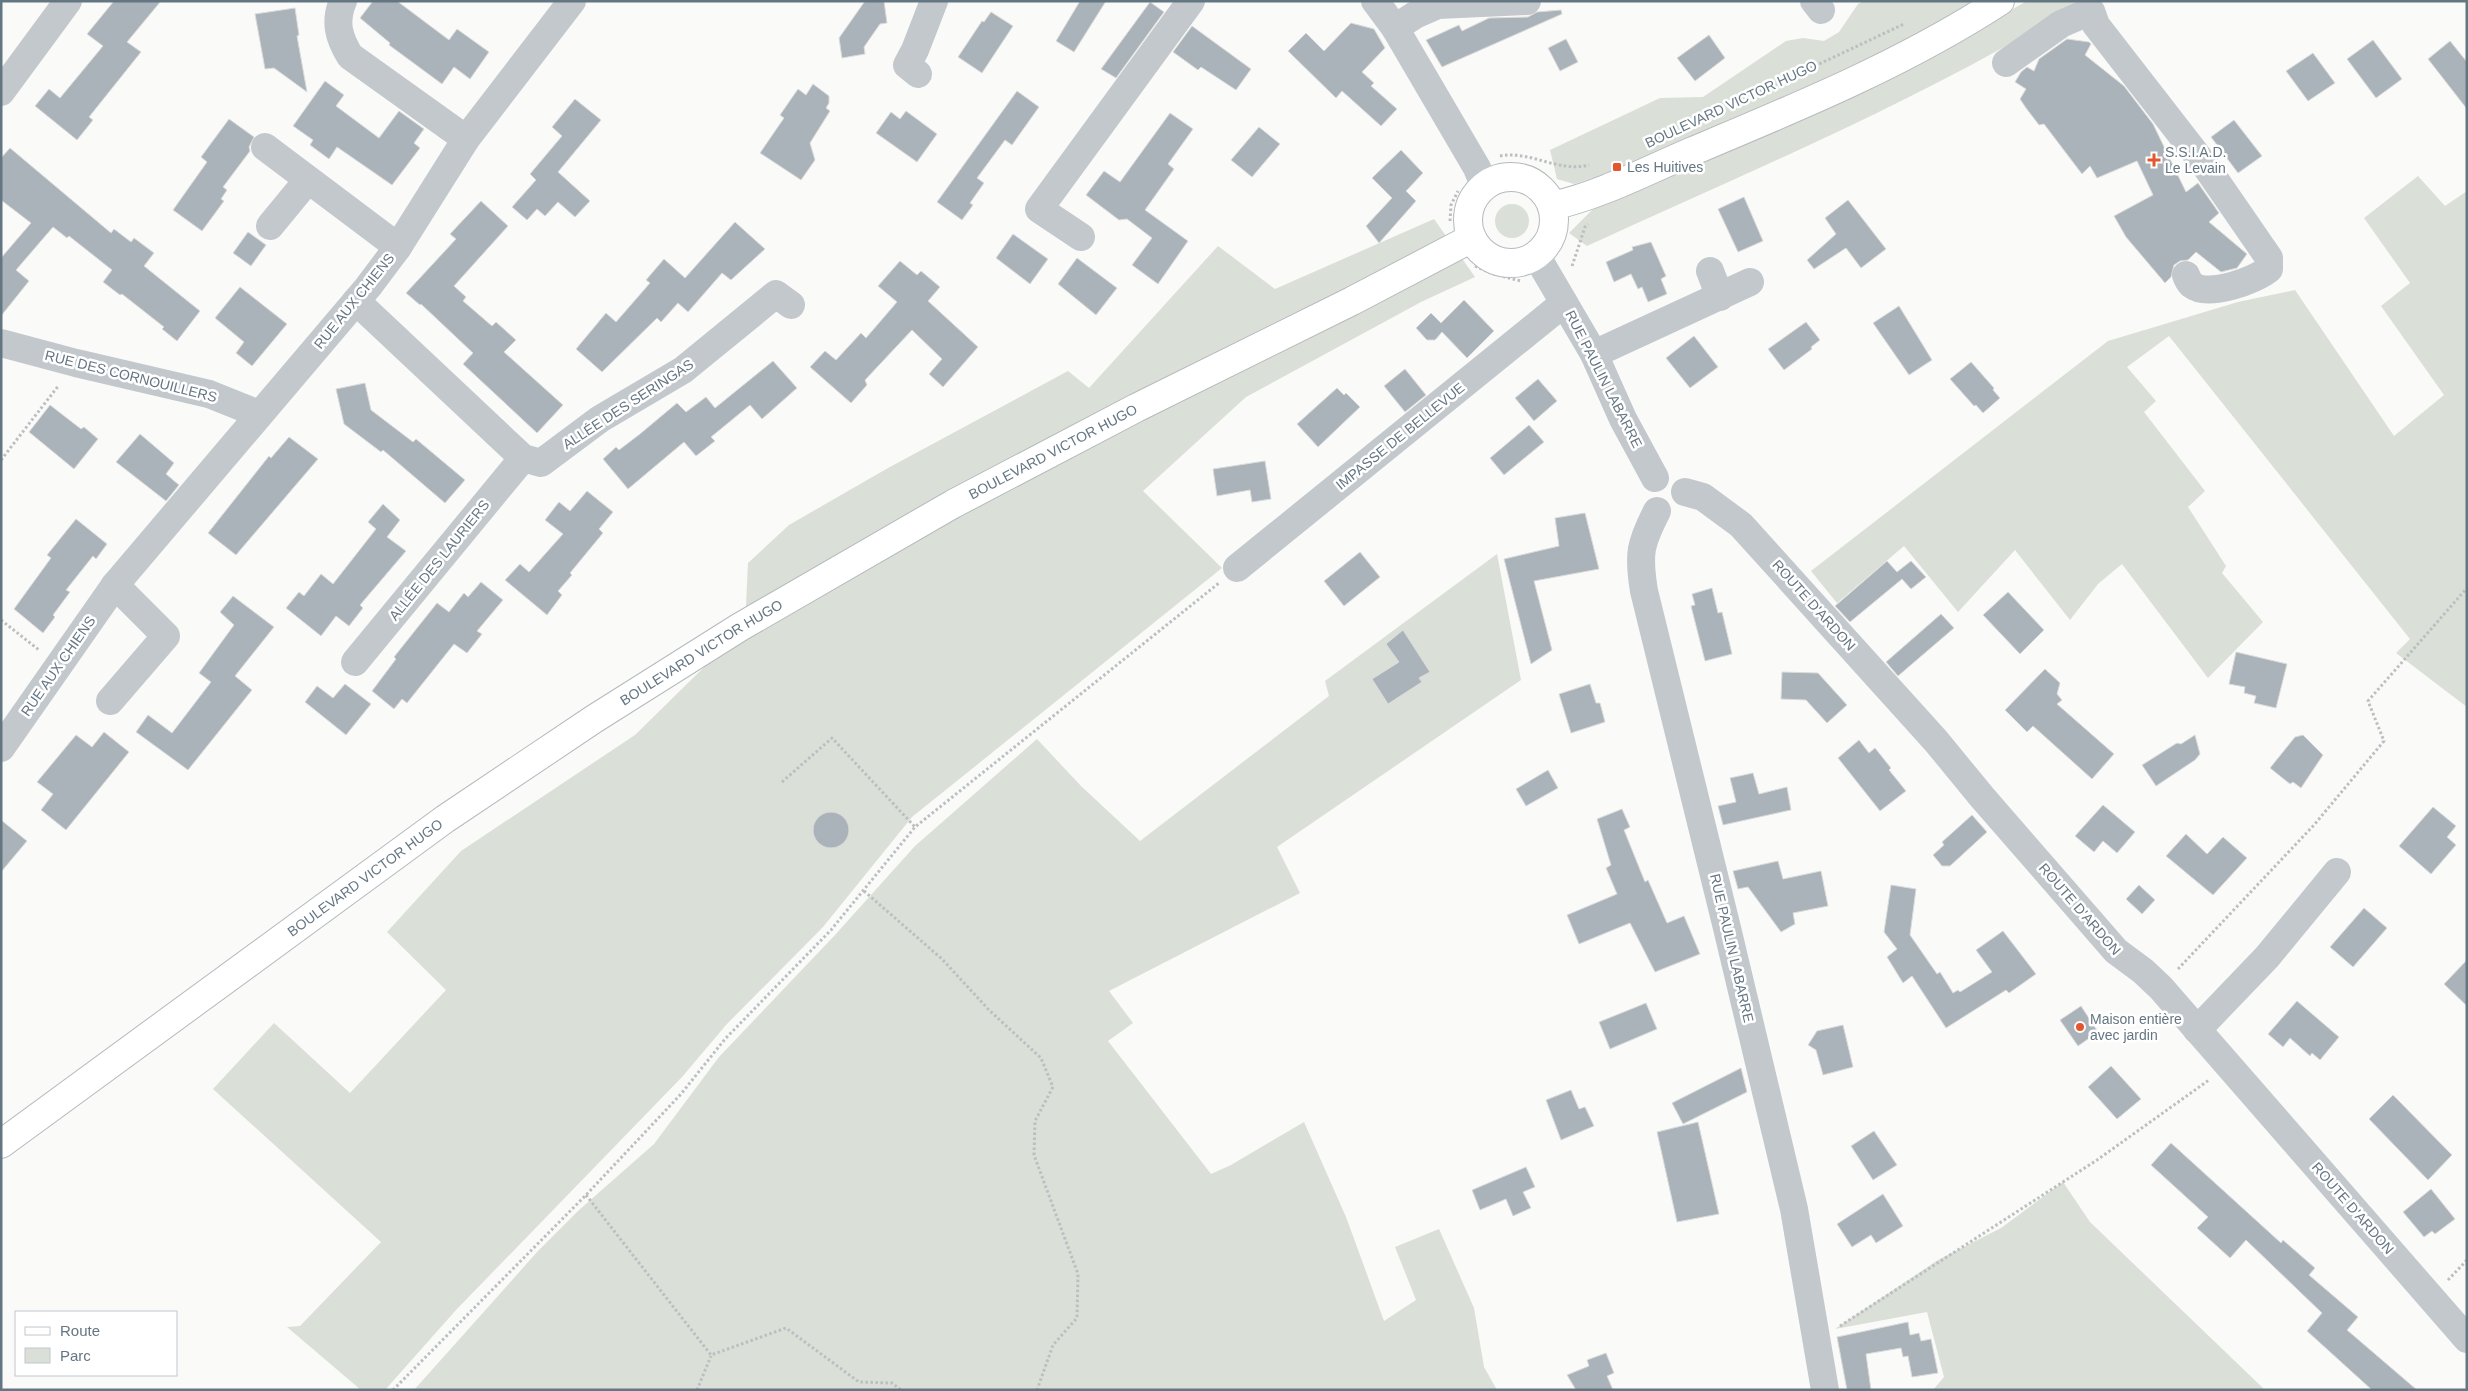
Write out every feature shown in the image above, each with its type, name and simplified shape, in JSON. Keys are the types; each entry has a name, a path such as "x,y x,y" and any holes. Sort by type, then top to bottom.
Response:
{"main road":[{"name":"BOULEVARD VICTOR HUGO","path":"1552,206 1595,192 1785,113 1896,60 1968,22 2000,1"},
{"path":"1481,177 1497,180 1514,177 1528,180 1544,192 1552,206 1554,228 1547,245 1536,256 1525,261 1514,263 1495,260 1465,243 1470,210 1481,177"},
{"name":"BOULEVARD VICTOR HUGO","path":"1,1144 445,819 594,719 740,627 970,495 1136,408 1465,243"}],"street":[{"path":"1,92 68,1"},
{"path":"343,1 337,23 341,41 350,56 466,139"},
{"name":"RUE AUX CHIENS","path":"1,748 115,585 356,301 398,247 466,139 572,1"},
{"path":"918,74 907,65 915,50 934,1"},
{"path":"1081,237 1038,208 1191,1"},
{"path":"1375,1 1395,28 1481,177"},
{"path":"1395,28 1415,15 1438,5 1526,1"},
{"path":"2006,63 2061,24 2094,6 2096,25 2207,168 2269,258 2269,269 2260,277 2218,289 2201,289 2191,284 2186,275"},
{"path":"265,147 307,181 398,247"},
{"path":"270,226 307,181"},
{"name":"RUE PAULIN LABARRE","path":"1536,256 1594,354 1623,419 1655,478"},
{"path":"1710,271 1720,296"},
{"path":"1594,354 1750,282"},
{"name":"ALLÉE DES SERINGAS","path":"523,458 541,463 600,419 683,370 776,294 791,305"},
{"name":"IMPASSE DE BELLEVUE","path":"1237,568 1560,297"},
{"path":"356,301 523,458"},
{"name":"RUE DES CORNOUILLERS","path":"1,343 76,363 209,394 259,414"},
{"name":"ALLÉE DES LAURIERS","path":"355,662 523,458"},
{"path":"1666,475 1677,478 1685,492 1678,508 1668,513 1657,511 1649,503 1647,492 1655,478 1666,475"},
{"name":"ROUTE D'ARDON","path":"1685,492 1703,497 1741,524 1936,741 1982,797 2116,951 2150,977 2161,988 2467,1339"},
{"name":"RUE PAULIN LABARRE","path":"1657,511 1641,546 1640,565 1644,591 1727,928 1791,1200 1825,1390"},
{"path":"110,701 166,636 115,585"},
{"path":"2197,1030 2267,957 2337,872"}],"path":[{"name":"BOULEVARD VICTOR HUGO","path":"1746,98 1906,23"},
{"path":"1527,283 1479,269 1466,260 1465,243 1450,223 1451,205 1467,178 1481,177 1487,161 1502,155 1518,155 1559,166 1586,166 1595,163"},
{"path":"1560,297 1568,282 1585,227 1600,213 1586,166"},
{"path":"1,460 76,363"},
{"path":"393,1390 586,1195 681,1094 725,1039 831,930 915,827 1237,568"},
{"path":"2161,988 2314,825 2384,741 2368,701 2467,588"},
{"path":"1,620 59,665"},
{"path":"782,782 832,738 915,827"},
{"path":"864,891 942,959 988,1010 1041,1058 1053,1087 1035,1121 1034,1155 1078,1274 1077,1318 1053,1344 1037,1390"},
{"path":"1814,1324 1840,1326 2097,1160 2208,1081 2227,1064"},
{"path":"586,1195 711,1355"},
{"path":"697,1390 711,1355 786,1328 859,1382 892,1383 901,1390"}],"green space":[{"path":"1864,1 1978,1 1839,76 1610,172 1574,184 1557,179 1550,150 1660,98 1703,97 1786,41 1803,38 1824,41 1839,32 1858,4"},
{"path":"2027,1 2082,1 2023,37 1900,101 1587,246 1569,233 1594,208 1935,53"},
{"path":"2418,176 2445,206 2467,191 2467,707 2396,653 2410,639 2169,336 2127,367 2156,401 2144,412 2205,491 2188,507 2226,566 2222,573 2263,622 2208,678 2122,564 2098,584 2070,620 2015,550 1958,612 1904,546 1837,603 1811,571 2108,341 2238,302 2295,290 2394,436 2444,395 2381,306 2410,283 2364,218"},
{"path":"1512,204 1519,205 1524,209 1528,214 1528,228 1524,233 1519,237 1512,238 1505,237 1500,233 1496,228 1495,221 1496,214 1500,209 1505,205"},
{"path":"1434,219 1475,277 1421,302 1246,397 1143,491 1222,568 912,817 823,927 726,1025 682,1077 456,1310 385,1390 361,1390 287,1327 300,1326 381,1242 213,1089 274,1023 350,1093 446,990 387,932 461,851 635,735 745,627 748,563 789,525 888,468 1068,371 1089,388 1218,246 1275,289"},
{"path":"1497,554 1521,680 1277,847 1300,893 1109,991 1133,1023 1108,1041 1211,1174 1231,1165 1304,1122 1346,1217 1384,1321 1416,1300 1395,1247 1439,1229 1474,1308 1484,1367 1497,1390 414,1390 538,1251 578,1211 654,1144 719,1057 835,935 915,846 1037,739 1081,786 1140,841 1329,696 1325,681"},
{"path":"2063,1182 2090,1222 2265,1390 1933,1390 1944,1377 1927,1312 1835,1329 1938,1260 2001,1228"}],"building":[{"path":"114,1 161,1 127,42 141,52 89,117 93,120 77,140 35,106 49,89 60,98 103,46 87,34"},
{"path":"373,1 397,1 449,40 457,29 489,52 470,79 454,67 442,84 389,45 390,43 360,18"},
{"path":"865,1 884,1 887,23 880,24 864,47 865,54 842,58 839,38"},
{"path":"1080,1 1106,1 1074,52 1056,41"},
{"path":"1150,2 1164,12 1116,78 1101,69"},
{"path":"295,8 299,35 297,36 307,92 274,68 265,69 255,14"},
{"path":"1561,10 1562,14 1442,67 1426,40 1459,25 1462,31 1489,18 1528,17 1537,12"},
{"path":"991,12 1013,26 982,73 958,57 982,21 984,22"},
{"path":"1351,23 1374,29 1385,48 1362,72 1374,83 1371,86 1397,109 1381,126 1342,91 1336,98 1288,51 1306,33 1324,51"},
{"path":"1192,26 1251,69 1236,90 1201,67 1198,70 1173,52"},
{"path":"1709,35 1725,58 1695,81 1677,58"},
{"path":"1566,39 1578,62 1560,71 1548,48"},
{"name":"S.S.I.A.D. Le Levain","path":"2067,39 2089,42 2091,44 2085,55 2124,86 2153,124 2186,192 2198,183 2219,213 2209,222 2247,254 2237,268 2221,272 2196,252 2188,260 2180,261 2174,265 2171,277 2165,283 2126,237 2114,216 2153,195 2137,161 2097,178 2090,166 2082,174 2044,124 2039,125 2026,108 2020,99 2026,89 2015,82 2021,72 2027,67 2034,71 2039,59"},
{"path":"2373,40 2402,79 2376,98 2347,59"},
{"path":"2450,41 2467,62 2467,109 2428,59"},
{"path":"2313,53 2335,83 2308,101 2286,71"},
{"path":"325,81 344,95 336,106 379,138 399,111 424,129 414,143 420,148 392,185 337,147 329,159 310,145 313,140 293,126"},
{"path":"813,84 829,96 829,103 826,108 830,111 810,143 815,160 801,180 760,153 784,118 780,115 798,89 806,95"},
{"path":"1017,91 1039,107 1012,145 1005,140 977,178 984,183 970,203 973,205 962,220 937,202"},
{"path":"575,99 601,120 558,172 590,201 575,217 558,202 545,216 537,209 527,220 512,207 536,180 530,174 562,136 552,127"},
{"path":"906,111 937,134 917,162 876,133 891,112 900,119"},
{"path":"1170,113 1193,129 1168,164 1174,169 1145,210 1188,241 1158,284 1132,265 1152,238 1127,219 1119,220 1086,195 1104,171 1120,182"},
{"path":"229,119 254,137 249,147 250,151 223,187 227,190 221,199 224,201 202,231 173,210 207,162 201,157"},
{"path":"2234,120 2262,156 2238,173 2211,137"},
{"path":"1259,127 1280,144 1252,177 1231,160"},
{"path":"10,148 111,233 114,229 131,242 134,238 154,253 144,266 200,311 177,341 162,329 164,327 122,294 120,295 103,282 112,270 69,236 67,238 53,227 16,270 29,281 1,316 1,258 31,223 1,200 1,158"},
{"path":"1401,150 1423,173 1406,191 1416,201 1379,243 1366,226 1392,198 1372,178"},
{"path":"1744,197 1763,241 1738,252 1718,209"},
{"path":"1848,200 1886,249 1861,268 1846,248 1814,269 1807,260 1836,234 1825,218"},
{"path":"481,201 508,226 454,286 466,297 463,301 492,326 496,322 516,340 504,352 563,405 537,433 463,364 473,353 421,304 406,293 456,239 450,234"},
{"path":"735,222 765,249 731,280 722,273 688,312 678,303 661,322 657,318 602,372 576,349 606,313 616,322 650,283 646,280 664,259 685,278"},
{"path":"248,232 266,245 251,266 233,253"},
{"path":"1013,234 1048,259 1030,284 996,258"},
{"path":"1651,242 1666,276 1661,279 1667,294 1648,302 1642,287 1638,289 1631,274 1614,282 1606,262 1633,250 1632,247"},
{"path":"1077,258 1117,288 1096,315 1058,284"},
{"path":"900,261 917,275 921,271 940,287 928,301 978,347 943,387 929,374 942,359 912,330 865,380 867,385 851,403 810,367 825,351 836,360 861,333 866,338 897,302 878,286"},
{"path":"240,287 287,324 252,366 236,353 244,342 215,318"},
{"path":"1464,300 1494,331 1467,358 1442,332 1435,340 1427,340 1416,328 1431,313 1441,323"},
{"path":"1899,306 1932,360 1909,375 1873,323"},
{"path":"1806,322 1820,340 1811,347 1812,349 1784,370 1768,349"},
{"path":"1694,336 1718,367 1690,388 1666,358"},
{"path":"773,361 797,388 762,419 750,405 711,437 715,441 696,456 684,442 628,489 603,459 616,447 619,450 677,403 686,412 706,397 715,408"},
{"path":"1971,362 1994,388 1993,390 2000,398 1983,413 1976,405 1974,406 1950,379"},
{"path":"1405,369 1426,395 1405,412 1384,386"},
{"path":"1538,379 1557,401 1534,421 1515,398"},
{"path":"365,383 371,410 413,442 416,439 465,480 445,503 383,450 381,452 344,424 336,389"},
{"path":"1337,388 1344,395 1346,393 1360,407 1318,447 1297,424"},
{"path":"50,405 81,429 84,427 98,439 74,469 29,432"},
{"path":"1529,425 1544,442 1504,475 1490,458"},
{"path":"140,434 174,463 166,474 179,485 166,501 116,462"},
{"path":"289,437 318,459 236,555 208,533 269,456 271,458"},
{"path":"1265,461 1271,499 1252,502 1250,490 1217,496 1213,469"},
{"path":"587,491 613,512 599,529 603,533 570,573 572,575 558,591 562,595 547,615 505,580 520,564 529,572 563,534 545,520 559,502 570,511"},
{"path":"383,504 400,520 387,537 406,551 360,605 363,608 349,626 336,616 321,636 286,608 299,592 304,596 321,574 333,584 376,529 368,522"},
{"path":"1585,513 1599,569 1534,581 1552,650 1531,664 1504,559 1559,546 1555,518"},
{"path":"76,519 107,544 96,559 93,556 66,590 70,592 53,615 55,617 43,633 14,609 51,558 47,555"},
{"path":"1360,552 1380,577 1344,606 1324,581"},
{"path":"1887,561 1897,572 1911,561 1926,577 1911,589 1902,579 1850,622 1835,606"},
{"path":"481,582 503,600 477,631 482,634 467,653 454,644 407,703 402,699 394,709 372,691 396,659 394,657 437,603 449,612 464,593 468,597"},
{"path":"1712,588 1718,613 1722,612 1732,654 1705,661 1691,606 1695,605 1692,594"},
{"path":"2008,592 2044,630 2020,654 1983,615"},
{"path":"233,596 274,627 235,676 252,690 188,770 136,732 148,715 172,733 211,682 199,673 234,625 220,612"},
{"path":"1941,614 1954,628 1898,676 1886,662"},
{"path":"1403,630 1430,672 1419,678 1422,682 1388,704 1372,679 1399,662 1386,644"},
{"path":"2236,652 2287,664 2276,708 2254,703 2256,696 2244,693 2245,687 2229,684"},
{"path":"2045,669 2060,683 2057,694 2062,700 2057,704 2114,754 2092,779 2033,726 2027,732 2005,710"},
{"path":"1782,672 1818,673 1847,705 1827,723 1806,700 1781,699"},
{"path":"345,684 371,704 346,735 305,702 317,686 333,698"},
{"path":"1590,684 1596,703 1600,703 1605,722 1571,733 1559,694"},
{"path":"104,732 129,752 66,830 41,810 53,794 37,782 76,735 92,747"},
{"path":"2195,735 2200,754 2195,760 2156,786 2142,765 2177,743 2181,744"},
{"path":"2303,735 2323,755 2301,788 2293,782 2290,784 2270,768 2295,737"},
{"path":"1859,740 1869,753 1875,748 1891,768 1889,770 1906,791 1880,811 1838,758"},
{"path":"1548,770 1558,788 1526,806 1516,789"},
{"path":"1753,773 1759,794 1787,787 1791,810 1723,825 1718,806 1736,802 1730,778"},
{"path":"2103,805 2135,832 2117,853 2103,841 2094,852 2075,836"},
{"path":"2433,807 2456,826 2447,837 2456,845 2431,874 2399,846"},
{"path":"1622,809 1630,827 1624,830 1645,882 1648,880 1667,923 1684,916 1700,954 1655,972 1630,923 1579,944 1567,915 1617,894 1606,868 1611,865 1597,819"},
{"path":"831,812 838,813 844,817 848,823 848,837 844,843 838,847 831,848 824,847 818,843 814,837 813,830 814,823 818,817 824,813"},
{"path":"1972,815 1987,832 1950,866 1942,866 1933,855 1944,845 1942,842"},
{"path":"1,820 27,841 1,872"},
{"path":"2186,834 2207,854 2223,837 2247,858 2213,895 2166,856"},
{"path":"1778,861 1783,879 1821,871 1828,906 1793,913 1795,924 1781,932 1748,887 1738,889 1733,871"},
{"path":"1891,885 1916,889 1910,935 1937,974 1940,972 1953,993 1958,990 1960,992 1992,972 1976,950 2003,931 2036,974 2009,993 2006,990 1946,1028 1912,976 1903,983 1887,957 1897,949 1884,932"},
{"path":"2139,885 2155,900 2142,914 2126,899"},
{"path":"2364,908 2387,928 2353,967 2330,947"},
{"path":"2467,960 2467,1006 2444,984"},
{"path":"2297,1001 2339,1037 2320,1060 2312,1053 2310,1056 2290,1038 2283,1047 2268,1034"},
{"path":"1646,1003 1657,1029 1610,1049 1599,1022"},
{"path":"2081,1006 2098,1032 2078,1046 2060,1020"},
{"path":"1843,1025 1853,1067 1823,1075 1816,1050 1808,1045 1817,1031"},
{"path":"2111,1066 2141,1099 2117,1119 2088,1087"},
{"path":"1741,1068 1747,1092 1683,1124 1672,1103"},
{"path":"1571,1090 1579,1109 1585,1107 1594,1126 1561,1140 1546,1100"},
{"path":"2393,1095 2452,1155 2428,1180 2369,1119"},
{"path":"1698,1122 1719,1214 1677,1222 1657,1132"},
{"path":"1874,1131 1897,1165 1873,1180 1851,1146"},
{"path":"2171,1143 2281,1243 2283,1240 2315,1268 2309,1275 2358,1317 2347,1330 2417,1390 2372,1390 2307,1331 2322,1313 2246,1240 2230,1258 2197,1228 2208,1217 2151,1165"},
{"path":"1526,1167 1535,1187 1523,1192 1531,1208 1513,1216 1506,1199 1480,1210 1472,1190"},
{"path":"2431,1189 2455,1219 2435,1234 2432,1231 2424,1237 2403,1212"},
{"path":"1883,1194 1903,1226 1876,1243 1871,1235 1852,1247 1837,1224"},
{"path":"1908,1322 1910,1335 1919,1333 1921,1341 1931,1339 1938,1373 1912,1377 1908,1356 1903,1357 1901,1348 1866,1354 1871,1390 1847,1390 1837,1337"},
{"path":"1606,1353 1614,1373 1607,1376 1613,1390 1576,1390 1567,1375 1589,1366 1587,1360"}],"place":[{"name":"S.S.I.A.D. Le Levain","path":"2154,160"},
{"name":"Les Huitives","path":"1617,167"},
{"name":"Maison entière avec jardin","path":"2080,1027"}]}
